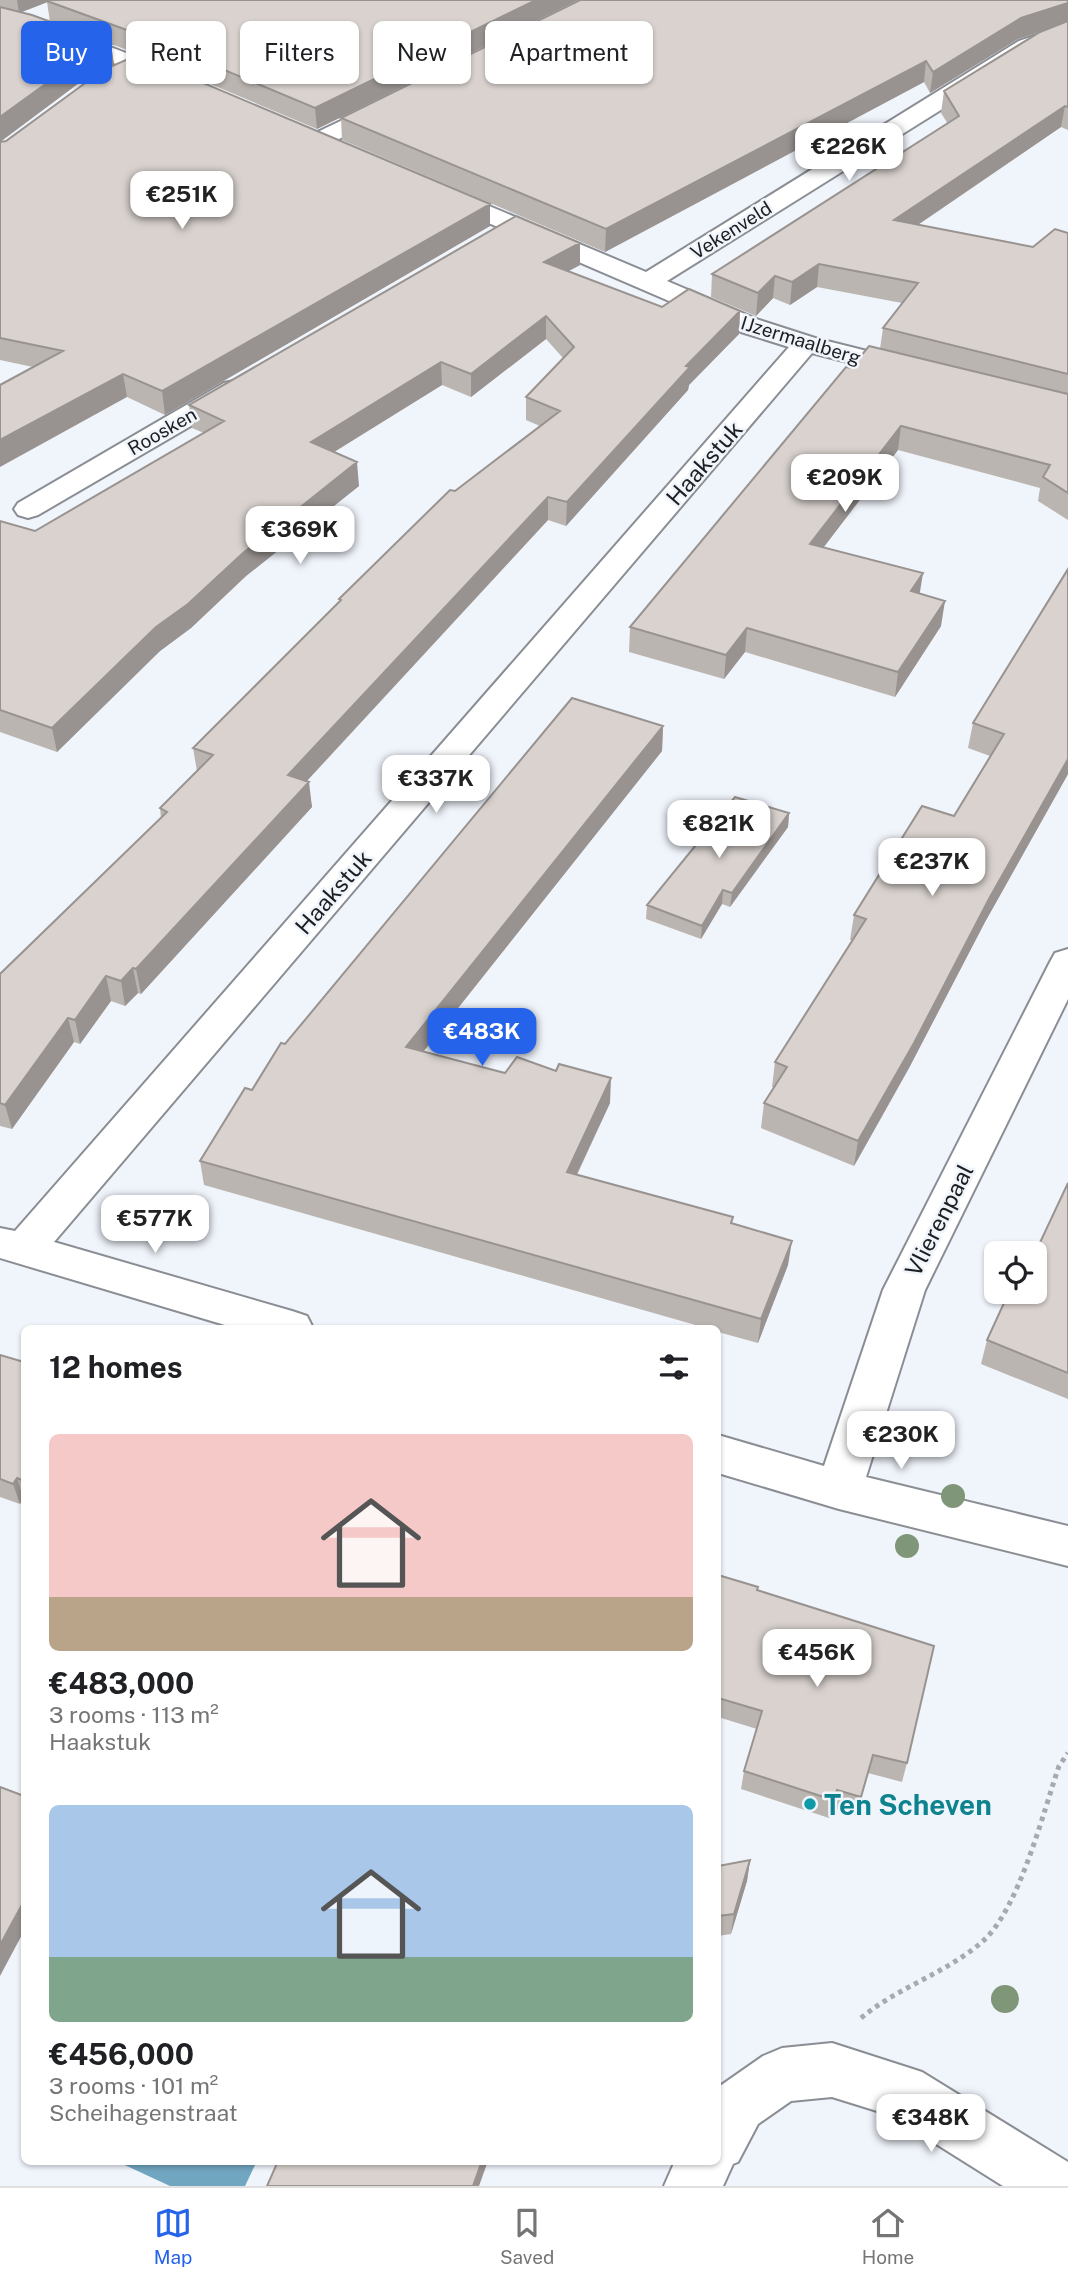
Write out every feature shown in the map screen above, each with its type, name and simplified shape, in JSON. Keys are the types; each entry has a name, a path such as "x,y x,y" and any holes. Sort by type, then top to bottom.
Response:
{"street":[{"path":"26,21 56,9"},
{"path":"0,18 21,22"},
{"name":"Vekenveld","path":"648,282 1027,46 1068,30"},
{"path":"184,84 203,92"},
{"path":"317,141 403,98"},
{"path":"292,130 342,151"},
{"name":"IJzermaalberg","path":"416,183 750,326 806,344 937,377"},
{"path":"491,240 514,226"},
{"name":"Haakstuk","path":"12,1246 806,344"},
{"name":"Roosken","path":"28,509 253,378"},
{"name":"Vlierenpaal","path":"839,1490 904,1290 1068,962"},
{"path":"12,1246 282,1325"},
{"path":"721,1455 839,1490 1068,1546"},
{"path":"721,2137 739,2105 782,2075 832,2070 903,2091 1054,2186"},
{"path":"692,2186 704,2165"}],"path":[{"path":"832,2070 862,2018 886,1995 985,1940 1003,1917 1059,1766 1068,1753"}],"water":[{"path":"125,2165 255,2165 245,2186 170,2186"}],"building":[{"path":"536,0 493,21 485,21 485,25 471,32 471,21 373,21 373,80 315,108 258,84 359,84 359,21 240,21 240,76 226,71 226,21 126,21 126,30 112,25 112,21 102,21 47,1"},
{"path":"580,0 1068,0 1068,3 1021,18 933,72 926,61 606,229 341,118 410,84 471,84 471,54 485,47 485,84 653,84 653,21 537,21"},
{"path":"0,7 48,21 21,21 21,84 45,84 0,117"},
{"path":"1068,21 1068,107 1065,106 894,220 1033,247 1055,229 1068,233 1068,374 883,328 918,283 819,264 792,282 775,276 758,293 712,274 959,116 944,91 1040,32"},
{"path":"126,60 126,84 206,84 490,204 162,391 123,374 0,440 0,385 63,351 0,338 0,142 6,141 84,84 112,84 112,66"},
{"path":"516,216 580,243 544,262 662,307 689,289 740,311 686,366 690,367 567,502 548,497 288,775 309,782 136,969 133,968 121,981 106,976 75,1020 68,1018 5,1105 0,1103 0,974 167,812 160,808 213,755 193,748 341,600 339,599 450,490 455,491 560,411 526,397 574,347 546,316 471,374 441,362 311,442 357,462 243,553 188,604 156,627 52,728 0,710 0,521 35,531 224,421 189,405"},
{"path":"869,346 1068,394 1068,493 1043,477 1050,465 901,426 810,544 923,573 911,591 945,601 898,672 747,628 726,655 630,627 846,367 851,368"},
{"path":"1068,569 1068,759 990,897 914,1043 858,1141 764,1103 787,1067 775,1062 866,919 854,915 922,806 954,816 1004,734 973,723"},
{"path":"572,698 663,726 406,1047 505,1073 517,1057 556,1071 559,1064 611,1078 567,1172 733,1217 731,1223 792,1241 761,1319 200,1161 245,1088 252,1090 281,1043 285,1044"},
{"path":"735,797 789,813 732,893 723,890 702,926 647,905"},
{"path":"1068,1183 1068,1373 987,1340 1004,1304 1047,1304 1047,1241 1041,1241"},
{"path":"0,1355 21,1361 21,1480 17,1478 13,1484 0,1479"},
{"path":"721,1576 758,1587 757,1590 934,1646 907,1763 873,1755 861,1797 837,1790 833,1800 744,1771 762,1711 721,1699"},
{"path":"0,1787 21,1795 21,1906 0,1945"},
{"path":"750,1860 734,1914 721,1916 721,1865"},
{"path":"276,2165 481,2165 473,2186 267,2186"}],"place":[{"name":"Ten Scheven","path":"810,1804"}]}
